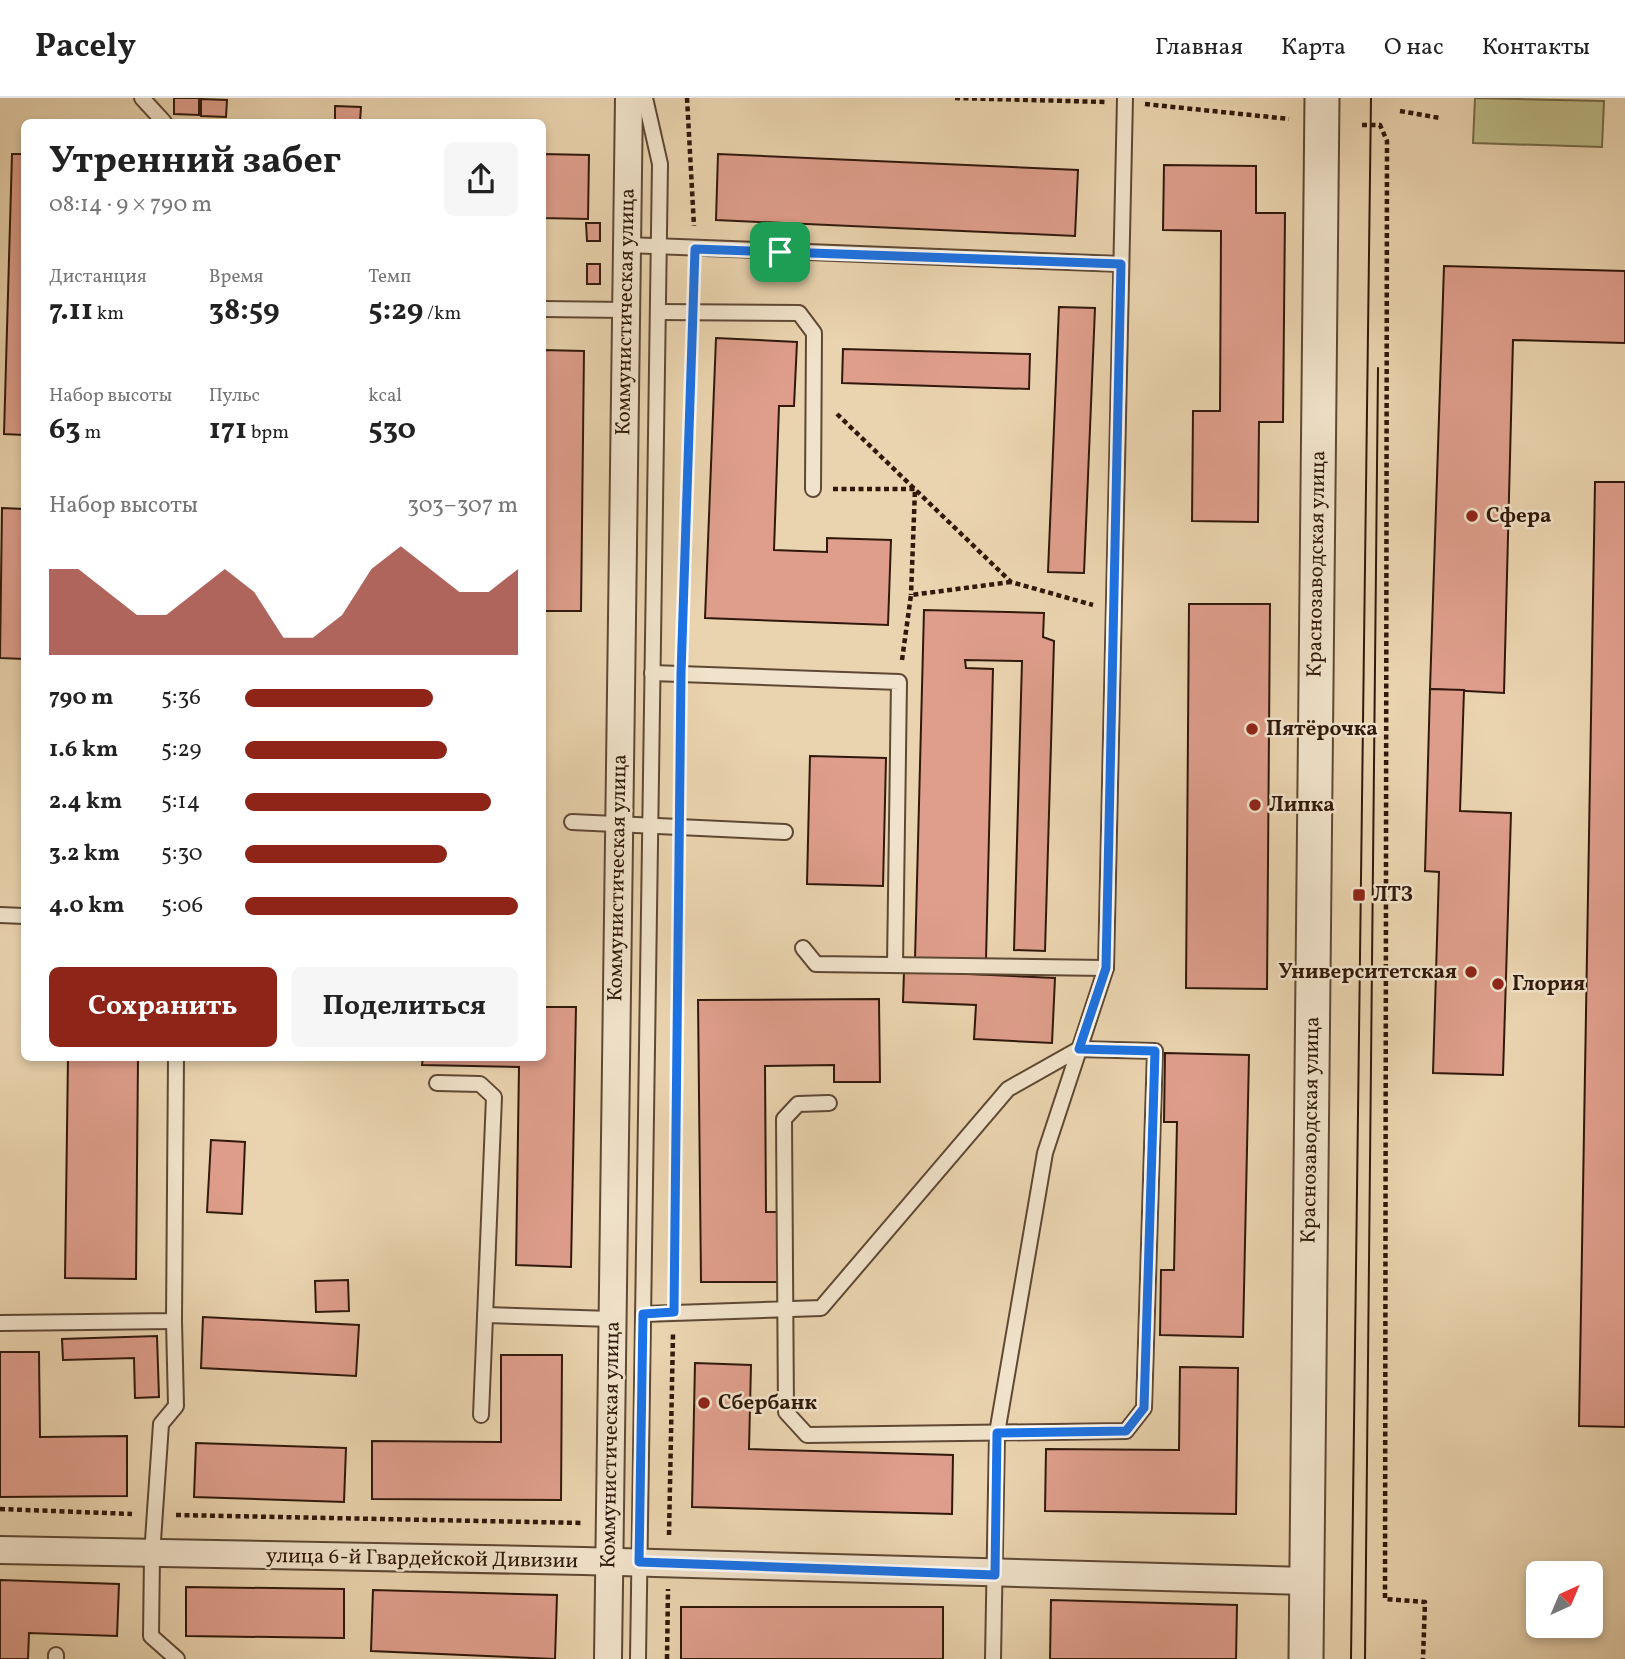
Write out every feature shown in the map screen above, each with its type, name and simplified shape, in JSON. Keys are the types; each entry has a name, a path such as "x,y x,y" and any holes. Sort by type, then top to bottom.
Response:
{"street":[{"name":"Коммунистическая улица","path":"608,1659 629,98"},
{"name":"Краснозаводская улица","path":"1306,1659 1322,98"},
{"name":"улица 6-й Гвардейской Дивизии","path":"0,1550 152,1555 609,1561 995,1575 1306,1581"}],"lane":[{"path":"142,98 161,119"},
{"path":"638,1659 660,163 645,98"},
{"path":"993,1659 997,1433 1045,1153 1106,968 1125,98"},
{"path":"627,245 1121,264"},
{"path":"546,309 626,310"},
{"path":"658,312 799,313 814,333 813,489"},
{"path":"652,673 899,682 895,965"},
{"path":"572,822 785,832"},
{"path":"0,915 21,916"},
{"path":"803,948 816,964 1106,968"},
{"path":"643,1314 785,1308 821,1308 1008,1089 1079,1049 1155,1051 1144,1408 1126,1431 807,1435 786,1412 785,1308 783,1119 798,1104 829,1103"},
{"path":"176,1061 176,1406 161,1424 152,1555 151,1636 177,1659"},
{"path":"437,1083 480,1084 494,1097 481,1415"},
{"path":"485,1315 612,1319"},
{"path":"0,1324 174,1321"}],"path":[{"path":"667,1659 681,828 681,674 695,249 687,98"},
{"path":"1400,111 1440,118"},
{"path":"1362,125 1380,125 1387,141 1385,1598 1424,1602 1423,1659"},
{"path":"814,391 1011,582"},
{"path":"813,489 915,489"},
{"path":"899,682 911,595 915,489"},
{"path":"911,595 1011,582 1114,611"},
{"path":"0,1510 583,1523"}],"shaded area":[{"path":"1475,98 1604,101 1602,147 1473,143"}],"building":[{"path":"174,98 199,98 199,115 174,114"},
{"path":"201,99 227,100 226,117 201,116"},
{"path":"335,106 361,107 360,119 335,119"},
{"path":"12,154 21,154 21,435 4,434"},
{"path":"546,154 589,155 588,219 546,218"},
{"path":"718,154 1078,170 1075,236 716,220"},
{"path":"1164,165 1256,166 1256,213 1285,213 1283,422 1259,422 1258,522 1192,521 1193,411 1220,411 1221,231 1163,230"},
{"path":"586,223 600,223 600,241 587,241"},
{"path":"587,264 600,264 600,284 587,284"},
{"name":"Сфера","path":"1444,266 1625,271 1625,343 1513,340 1504,693 1430,689"},
{"path":"1059,307 1095,308 1084,573 1048,572"},
{"path":"716,338 797,342 794,406 779,406 774,550 827,552 827,538 891,540 888,625 705,618"},
{"path":"843,349 1030,354 1029,389 842,383"},
{"path":"546,350 584,351 581,611 546,611"},
{"path":"1595,482 1625,482 1625,1427 1579,1426"},
{"path":"2,508 21,509 21,659 0,658"},
{"path":"1189,604 1270,604 1267,989 1186,988"},
{"path":"924,610 1044,613 1043,637 1054,641 1045,951 1014,950 1022,661 965,660 966,668 993,669 986,960 915,959"},
{"name":"Университетская","path":"1430,689 1464,690 1460,811 1511,813 1503,1075 1433,1073 1439,872 1425,871"},
{"path":"810,756 886,758 883,886 807,884"},
{"path":"904,971 1055,978 1052,1043 974,1039 976,1005 903,1002"},
{"path":"879,999 880,1082 834,1082 834,1065 765,1066 766,1212 778,1212 779,1282 701,1282 698,1000"},
{"path":"546,1007 576,1007 571,1267 516,1265 519,1067 422,1065 422,1061 546,1061"},
{"path":"1165,1053 1249,1055 1243,1337 1160,1335 1161,1270 1174,1270 1177,1122 1164,1122"},
{"path":"68,1061 138,1061 136,1279 65,1278"},
{"path":"211,1140 245,1142 242,1214 207,1212"},
{"path":"348,1280 349,1311 316,1312 315,1281"},
{"path":"203,1317 359,1325 356,1376 201,1368"},
{"path":"157,1336 159,1397 135,1398 134,1358 63,1360 62,1339"},
{"path":"0,1352 39,1352 40,1437 127,1436 127,1496 0,1497"},
{"path":"501,1355 562,1355 561,1500 372,1499 372,1441 501,1442"},
{"path":"695,1363 751,1365 749,1449 953,1455 952,1514 692,1507"},
{"path":"1180,1367 1238,1368 1236,1514 1045,1511 1046,1449 1179,1450"},
{"path":"196,1443 346,1448 344,1502 194,1497"},
{"path":"0,1580 119,1584 117,1636 29,1633 28,1659 0,1659"},
{"path":"186,1587 344,1589 344,1638 186,1636"},
{"path":"373,1590 557,1595 555,1659 371,1651"},
{"path":"1051,1600 1237,1605 1236,1659 1050,1659"},
{"path":"681,1607 943,1607 943,1659 681,1659"}],"tram line":[{"path":"1351,1659 1371,98"},
{"path":"1365,1659 1378,368"}],"place":[{"name":"Сфера","path":"1472,516"},
{"name":"Пятёрочка","path":"1252,729"},
{"name":"Липка","path":"1255,805"},
{"name":"ЛТЗ","path":"1359,895"},
{"name":"Университетская","path":"1471,972"},
{"name":"Глория","path":"1498,984"},
{"name":"Сбербанк","path":"704,1403"}],"route":[{"path":"695,249 780,252 1121,264 1106,968 1079,1049 1155,1051 1144,1408 1126,1431 997,1433 995,1575 639,1562 643,1314 674,1312 681,674 695,249"}]}
